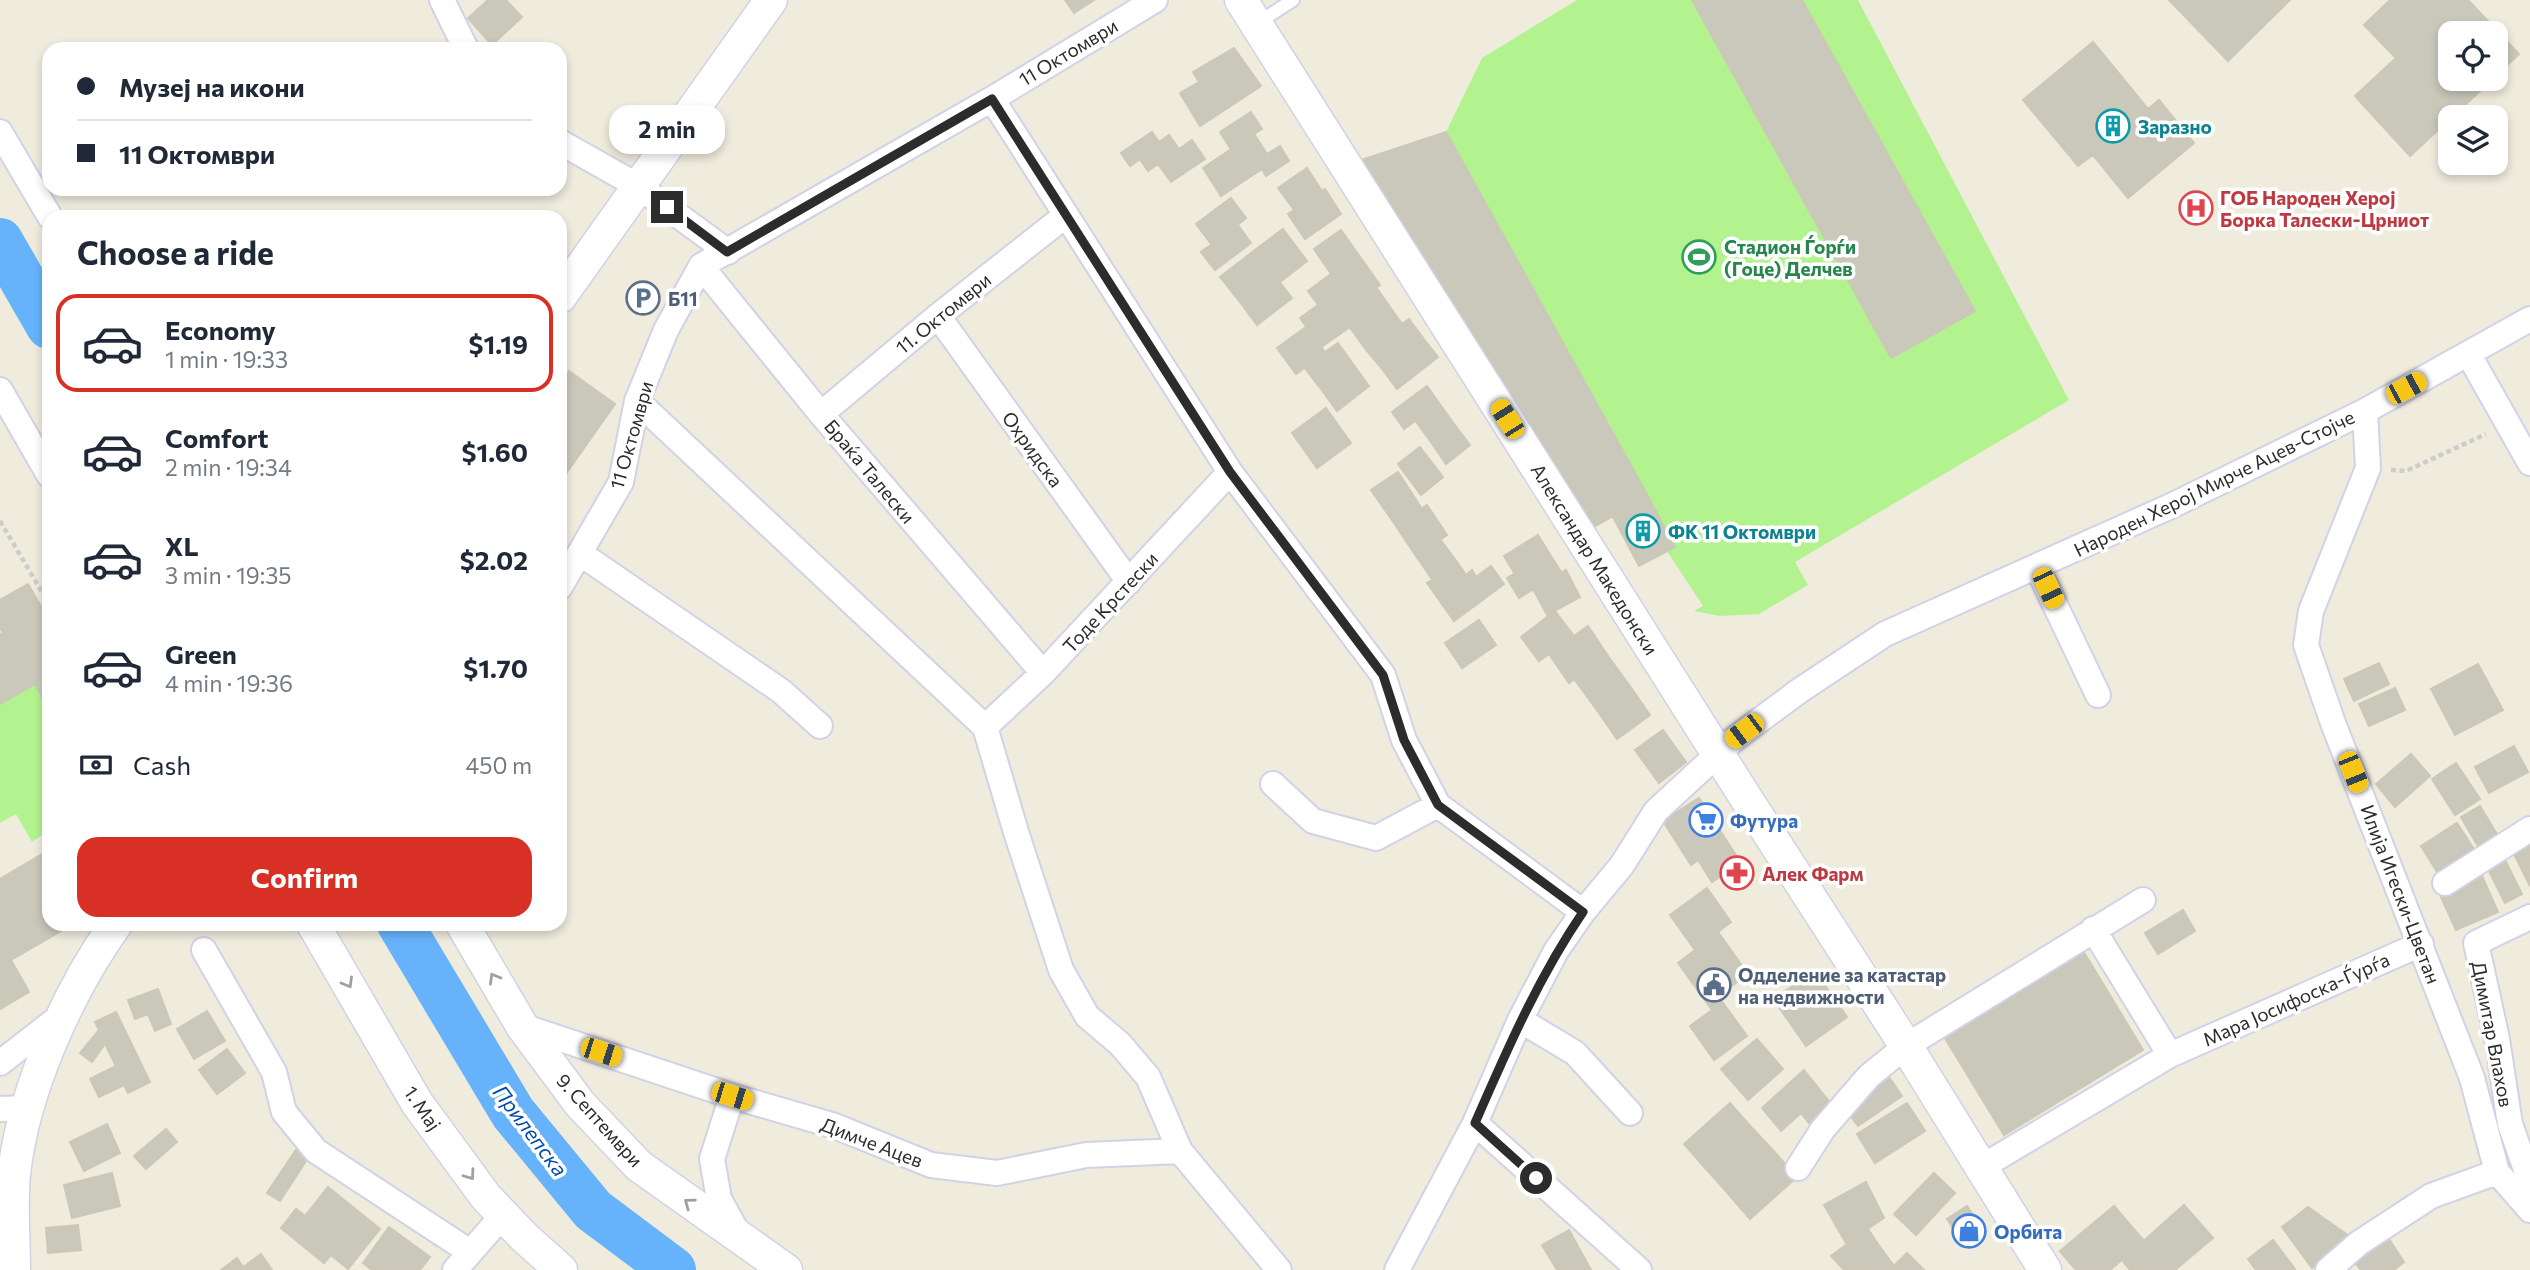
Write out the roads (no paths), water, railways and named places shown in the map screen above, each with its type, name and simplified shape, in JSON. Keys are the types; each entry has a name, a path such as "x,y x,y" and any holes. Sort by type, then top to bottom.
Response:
{"street":[{"path":"442,0 463,42"},
{"path":"567,287 771,0"},
{"name":"11 Октомври","path":"567,576 621,482 637,401 666,330 701,266 992,99 1154,0"},
{"name":"Александар Македонски","path":"1248,12 1717,754 1906,1046 2045,1270"},
{"path":"992,99 1230,472 1383,675 1404,740 1438,805 1583,912"},
{"path":"0,132 46,210"},
{"path":"567,146 638,186 727,252"},
{"name":"11. Октомври","path":"821,414 938,316 1066,215"},
{"name":"Браќа Талески","path":"701,266 821,414 1043,673"},
{"name":"Охридска","path":"938,316 1129,582"},
{"name":"Народен Херој Мирче Ацев-Стојче","path":"1397,1270 1475,1123 1520,1020 1556,951 1583,912 1622,865 1656,811 1717,754 1799,691 1885,634 2171,506 2365,411 2530,319"},
{"path":"2469,355 2530,463"},
{"path":"0,390 42,463"},
{"path":"637,401 985,727 1061,970 1087,1016 1120,1044 1148,1077 1180,1151 1279,1270"},
{"name":"Илија Игески-Цветан","path":"2365,411 2368,468 2311,611 2306,645 2333,723 2472,1078 2497,1172 2530,1210"},
{"name":"Тоде Крстески","path":"985,727 1043,673 1230,472"},
{"path":"581,554 781,691 820,726"},
{"path":"2037,567 2098,695"},
{"path":"1273,784 1314,821 1376,838 1438,805"},
{"path":"2445,883 2530,829"},
{"path":"1798,1168 1822,1129 1869,1076 1906,1046 2143,900"},
{"name":"Димитар Влахов","path":"2530,918 2476,943 2497,1039 2510,1124 2530,1181"},
{"path":"2093,929 2170,1055"},
{"path":"14,1270 13,1109 99,948 111,931"},
{"name":"1. Мај","path":"317,931 417,1103 486,1197 561,1270"},
{"name":"9. Септември","path":"466,931 522,1026 580,1104 639,1166 786,1270"},
{"name":"Мара Јосифоска-Ѓурѓа","path":"1980,1168 2170,1055 2421,944"},
{"path":"204,950 274,1072 284,1112 316,1152 462,1261 503,1215"},
{"path":"0,1063 64,1014"},
{"path":"1520,1020 1575,1053 1630,1113"},
{"name":"Димче Ацев","path":"522,1026 732,1096 835,1126 931,1165 998,1173 1086,1154 1180,1151"},
{"path":"732,1096 712,1159 719,1199 743,1242"},
{"path":"1475,1123 1639,1270"},
{"path":"2328,1270 2359,1243 2431,1196 2497,1172"},
{"path":"0,1237 14,1270"}],"lane":[{"path":"1248,12 1293,0"}],"waterway":[{"name":"Прилепска","path":"0,241 42,314"},
{"name":"Прилепска","path":"404,931 513,1113 593,1210 673,1270"}],"place":[{"name":"Заразно","path":"2113,126"},
{"name":"ГОБ Народен Херој Борка Талески-Црниот","path":"2196,208"},
{"name":"Стадион Ѓорѓи (Гоце) Делчев","path":"1699,257"},
{"name":"Б11","path":"643,298"},
{"name":"ФК 11 Октомври","path":"1643,531"},
{"name":"Футура","path":"1706,820"},
{"name":"Алек Фарм","path":"1737,873"},
{"name":"Одделение за катастар на недвижности","path":"1714,985"},
{"name":"Орбита","path":"1969,1231"}]}
